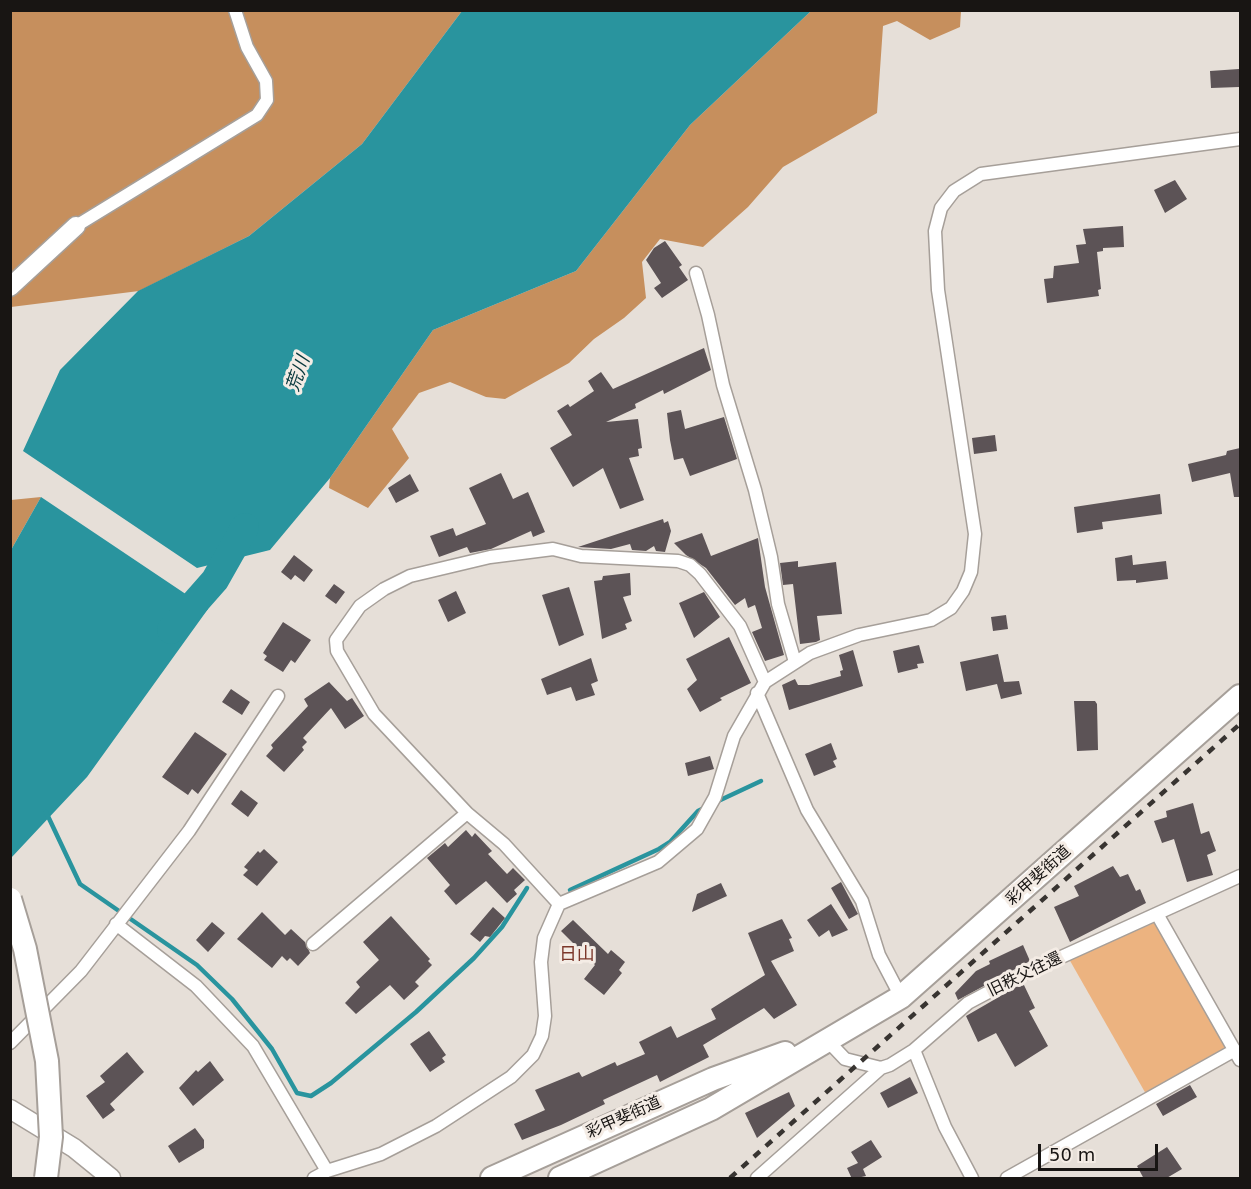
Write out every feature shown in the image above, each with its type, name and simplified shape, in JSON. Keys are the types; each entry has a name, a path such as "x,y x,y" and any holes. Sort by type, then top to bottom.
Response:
{"highway":[{"name":"彩甲斐街道","path":"560,1179 711,1108 901,997 1240,696"},
{"path":"10,899 26,949 47,1061 51,1137 46,1179"},
{"name":"彩甲斐街道","path":"492,1179 713,1079 826,1039"}],"main road":[{"path":"10,287 76,226"},
{"path":"10,1109 74,1148 111,1179"}],"street":[{"path":"76,226 257,115 267,100 266,81 247,47 235,10"},
{"path":"314,1179 327,1171 381,1154 436,1126 511,1077 533,1055 542,1036 545,1016 541,962 544,938 559,904 658,862 687,839 707,815 734,736 765,682 810,652 859,635 931,620 951,608 963,591 971,572 975,534 938,290 935,231 941,208 954,191 981,174 1240,139"},
{"path":"696,273 723,385 744,446 771,557 778,604 795,662"},
{"path":"559,904 504,844 467,813 374,714 337,651 336,640 360,606 384,589 410,576 490,557 553,549 581,555 678,561 690,565 700,574 740,626 765,682"},
{"path":"757,693 807,810 862,901 879,955 901,997"},
{"path":"10,1043 81,972 189,831 278,696"},
{"path":"313,944 467,813"},
{"name":"旧秩父往還","path":"757,1179 881,1068 914,1050 968,1003 1015,978 1240,876"},
{"path":"1007,1179 1238,1055 1156,914"},
{"path":"116,924 196,986 252,1046 327,1171"},
{"path":"826,1039 845,1059 881,1068"},
{"path":"914,1050 945,1127 972,1179"}],"shaded area":[{"path":"10,11 462,11 362,144 249,236 139,291 11,307"},
{"path":"811,11 961,11 960,27 930,40 897,21 883,26 877,113 783,167 748,207 703,247 660,239 642,262 646,298 624,318 594,339 569,363 505,399 486,397 450,382 419,393 392,429 409,458 368,508 329,488 330,478 433,330 576,271 690,125"},
{"path":"41,497 11,550 11,500"},
{"path":"1156,922 1227,1048 1146,1094 1069,959"}],"water":[{"path":"462,11 811,11 690,125 576,271 433,330 330,478 270,550 197,568 23,451 60,370 138,291 249,236 362,144"},
{"path":"41,497 208,609 87,777 11,858 11,550"}],"building":[{"path":"1239,69 1239,87 1211,88 1210,71"},
{"path":"1175,180 1187,199 1165,213 1154,190"},
{"path":"1123,226 1124,247 1103,248 1103,251 1097,252 1101,289 1098,290 1099,296 1047,303 1044,279 1053,278 1054,266 1079,263 1076,245 1086,244 1083,229"},
{"path":"665,241 682,265 679,267 688,280 662,298 654,288 661,283 646,260 654,248"},
{"path":"704,348 711,370 664,394 663,390 635,404 636,408 606,422 638,419 642,448 638,449 639,456 629,458 644,500 620,509 603,468 573,487 550,448 572,435 557,411 568,404 570,407 594,391 588,381 601,372 613,389"},
{"path":"681,410 685,429 724,417 737,459 690,476 683,458 674,460 670,440 667,413"},
{"path":"995,435 997,451 974,454 972,438"},
{"path":"1240,448 1240,497 1234,497 1230,473 1192,482 1188,464 1226,455 1227,451"},
{"path":"501,473 513,499 528,492 545,532 533,537 531,531 491,549 470,553 467,547 439,557 430,536 453,528 456,536 486,524 469,488"},
{"path":"410,474 419,491 396,503 388,488"},
{"path":"1160,494 1162,514 1102,522 1103,529 1077,533 1074,507"},
{"path":"663,519 664,523 668,521 671,531 665,552 656,551 654,546 646,551 632,550 630,544 611,549 578,547"},
{"path":"702,533 711,556 758,538 765,587 784,655 765,661 752,632 762,628 755,605 748,608 745,598 735,605 706,568 686,555 674,543"},
{"path":"294,555 313,570 304,582 295,575 291,580 281,572"},
{"path":"1132,555 1133,565 1166,561 1168,579 1136,583 1136,580 1117,581 1115,558"},
{"path":"798,561 798,567 836,562 842,614 817,616 820,640 800,644 793,584 783,585 780,563"},
{"path":"630,573 631,595 623,597 632,621 625,624 627,629 602,639 594,581 602,580 603,576"},
{"path":"334,584 345,592 336,604 325,596"},
{"path":"569,587 584,635 559,646 542,595"},
{"path":"456,591 466,613 448,622 438,600"},
{"path":"704,592 720,617 694,638 679,603"},
{"path":"1006,615 1008,629 993,631 991,617"},
{"path":"283,622 311,640 295,663 291,660 283,672 264,660 267,656 263,653"},
{"path":"729,637 751,683 720,698 722,700 700,712 687,689 697,680 686,659"},
{"path":"919,645 924,663 917,664 918,668 898,673 893,651"},
{"path":"853,650 863,686 789,710 782,685 795,679 798,685 809,685 841,676 840,671 843,670 839,655"},
{"path":"998,654 1004,682 1019,681 1022,694 1001,699 997,684 966,691 960,662"},
{"path":"591,658 598,681 591,684 595,695 576,701 571,687 547,695 541,679"},
{"path":"329,682 347,701 352,698 364,716 345,729 331,708 303,738 307,742 302,747 304,750 284,772 266,756 273,748 271,745 308,706 304,699"},
{"path":"231,689 250,702 242,715 222,702"},
{"path":"1074,701 1095,701 1097,704 1098,750 1077,751"},
{"path":"195,732 227,754 198,794 192,789 188,795 162,777"},
{"path":"831,743 837,759 833,761 836,767 814,776 805,754"},
{"path":"710,756 714,769 688,776 685,763"},
{"path":"241,790 258,803 248,817 231,804"},
{"path":"1193,803 1201,834 1209,831 1216,851 1207,855 1213,875 1187,882 1174,839 1162,843 1154,821 1167,817 1166,811"},
{"path":"466,830 472,837 475,833 492,851 488,854 507,874 513,868 525,880 514,890 517,894 507,903 486,881 456,905 444,891 450,885 427,858 445,843 448,847"},
{"path":"264,849 278,862 257,886 243,875 248,870 244,867 258,851 260,853"},
{"path":"1113,866 1120,877 1128,874 1136,891 1140,889 1146,903 1070,942 1054,907 1079,896 1074,886"},
{"path":"841,882 858,914 849,919 831,888"},
{"path":"721,883 727,896 692,912 697,894"},
{"path":"831,904 848,930 832,937 829,930 819,937 807,920"},
{"path":"493,907 505,918 490,937 485,936 480,942 470,934"},
{"path":"262,912 285,935 291,929 305,942 310,953 298,966 290,958 287,961 282,956 272,968 237,939"},
{"path":"391,916 430,959 428,961 432,965 415,982 419,986 404,1000 390,985 356,1014 345,1003 360,987 356,982 379,960 363,942"},
{"path":"782,919 792,938 789,939 794,951 771,961 797,1005 774,1019 764,1008 703,1045 709,1057 660,1082 657,1075 603,1100 605,1104 522,1140 514,1124 545,1110 535,1090 579,1072 582,1077 615,1062 617,1066 645,1054 639,1042 671,1026 677,1038 716,1019 711,1009 765,975 748,933"},
{"path":"573,920 608,954 611,950 625,962 619,970 622,973 604,995 584,979 595,965 561,931"},
{"path":"212,922 225,933 208,952 196,940"},
{"path":"1023,945 1030,961 958,1000 955,993 976,971 990,964 989,961"},
{"path":"1023,983 1035,1008 1029,1011 1048,1046 1015,1067 996,1033 978,1042 966,1016"},
{"path":"429,1031 446,1055 442,1058 445,1062 430,1072 410,1044"},
{"path":"127,1052 144,1072 110,1104 115,1110 103,1119 86,1096 105,1082 100,1076"},
{"path":"210,1061 224,1080 193,1106 179,1088 196,1070 198,1072"},
{"path":"910,1077 918,1093 888,1108 880,1093"},
{"path":"1190,1085 1197,1097 1163,1116 1156,1104"},
{"path":"789,1092 795,1106 757,1138 745,1113"},
{"path":"195,1128 204,1140 204,1148 179,1163 168,1146"},
{"path":"871,1140 882,1157 863,1169 866,1176 852,1179 847,1168 858,1163 851,1152"},
{"path":"1167,1147 1182,1169 1165,1179 1144,1179 1137,1166"}],"waterway":[{"name":"荒川","path":"171,630 215,580 245,527"},
{"path":"714,803 761,781"},
{"path":"570,890 659,849 670,842 698,811 704,808"},
{"path":"46,812 80,884 197,965 232,999 272,1049 297,1093 311,1096 331,1083 416,1012 474,958 502,927 527,888"}],"railway":[{"path":"730,1178 1240,724"}],"district":[{"name":"日山","path":"577,955"}]}
